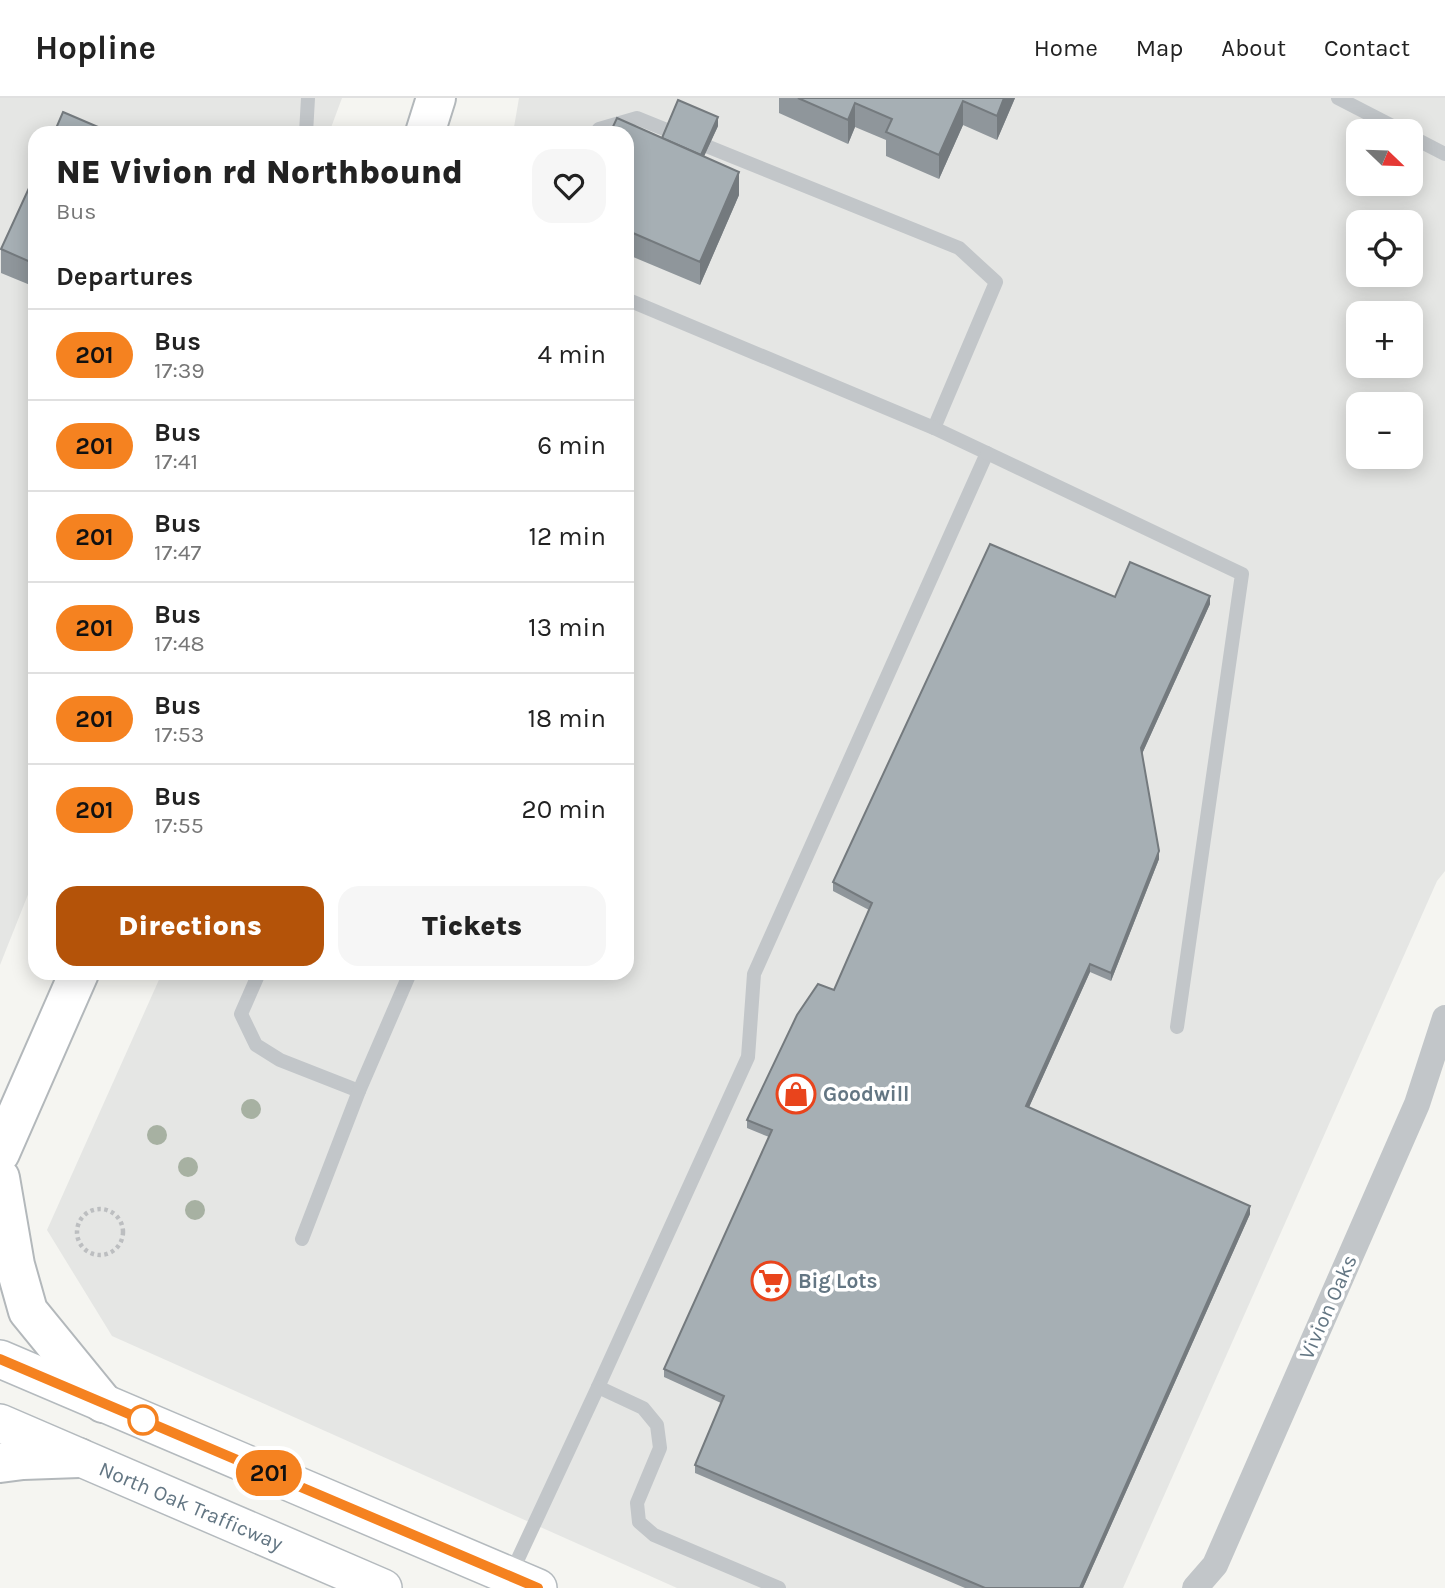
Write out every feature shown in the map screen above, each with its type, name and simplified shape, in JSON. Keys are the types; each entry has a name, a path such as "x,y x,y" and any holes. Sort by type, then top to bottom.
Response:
{"main road":[{"path":"427,126 436,98"},
{"path":"0,1153 76,980"},
{"path":"0,1178 15,1265 28,1311 103,1403"},
{"path":"0,1359 518,1584"},
{"name":"North Oak Trafficway","path":"0,1423 383,1588"},
{"path":"0,1463 79,1458"}],"street":[{"name":"Vivion Oaks","path":"1195,1588 1215,1565 1440,1053 1445,1018"}],"lane":[{"path":"306,126 308,98"},
{"path":"1338,98 1379,119"},
{"path":"609,126 637,118 959,248 996,282 934,428"},
{"path":"1423,143 1445,154"},
{"path":"634,302 934,428 1242,574 1177,1027"},
{"path":"518,1584 598,1387 748,1057 754,974 987,453"},
{"path":"256,980 241,1014 256,1045 280,1060 359,1091"},
{"path":"302,1239 359,1091 407,980"},
{"path":"598,1387 643,1408 657,1425 660,1448 637,1503 639,1522 654,1535 779,1588"}],"path":[{"path":"100,1209 119,1219 123,1234 117,1248 111,1253 97,1255 83,1248 79,1241 78,1227 86,1214 100,1209"}],"shaded area":[{"path":"0,98 342,98 332,126 28,126 28,895 0,965"},
{"path":"519,98 1445,98 1445,871 1437,881 1123,1588 677,1588 112,1336 47,1230 159,980 634,980 634,126 514,126"}],"building":[{"path":"798,98 1004,98 997,116 963,101 939,155 886,132 892,119 855,103 848,120"},
{"path":"678,100 718,117 701,155 662,138"},
{"path":"63,112 96,126 57,126"},
{"path":"617,118 739,172 700,262 634,233 634,126 613,126"},
{"path":"28,190 28,261 1,249"},
{"path":"990,544 1115,597 1130,562 1210,596 1141,748 1159,851 1111,973 1090,964 1026,1106 1250,1206 1080,1588 985,1588 695,1465 724,1396 664,1369 772,1130 747,1120 797,1015 818,984 834,990 872,903 833,882"}],"bus line":[{"name":"201","path":"0,1359 538,1588"}],"place":[{"name":"Goodwill","path":"796,1094"},
{"name":"Big Lots","path":"771,1281"}]}
